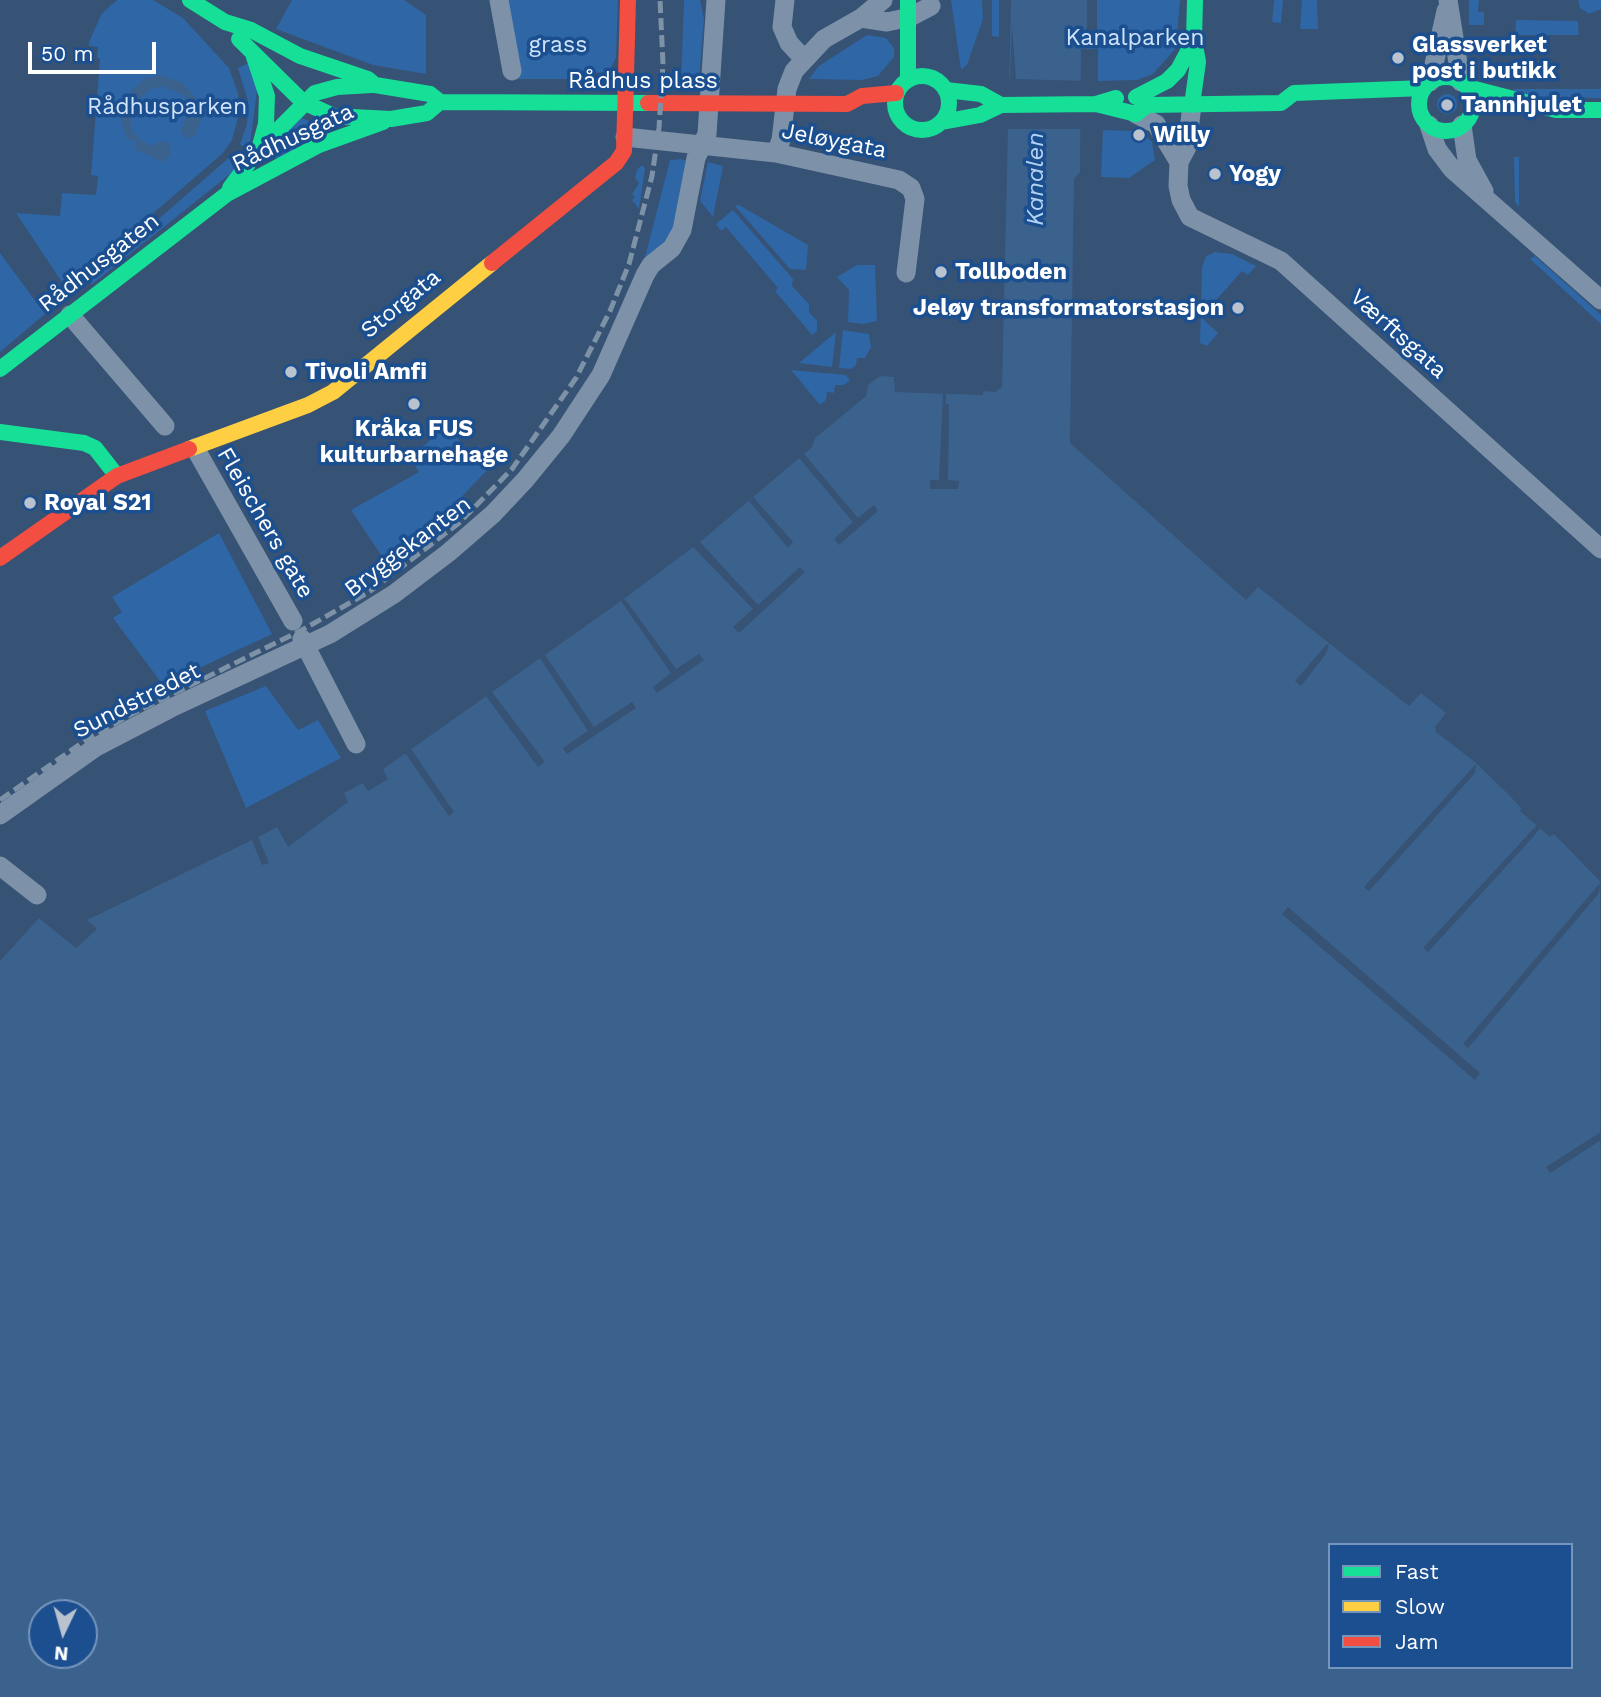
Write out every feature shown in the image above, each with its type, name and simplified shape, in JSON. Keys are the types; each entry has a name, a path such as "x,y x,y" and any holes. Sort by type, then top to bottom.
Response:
{"main road":[{"path":"190,0 225,22"},
{"path":"625,137 628,0"},
{"path":"1192,105 1198,62 1194,40 1195,0"},
{"path":"931,3 934,29"},
{"path":"908,80 910,5"},
{"name":"Rådhus plass","path":"225,22 303,102 334,116 391,119 427,113 440,103 847,104 862,96 896,93"},
{"name":"Rådhus plass","path":"225,22 251,30 300,56 368,79 375,85 430,94 440,103"},
{"path":"1132,105 1178,70 1194,40"},
{"name":"Rådhusgata","path":"251,51 267,96 266,124 260,149"},
{"path":"906,126 896,111 896,93 908,80 922,76 981,94 1001,105"},
{"path":"884,120 929,130 942,122 981,115 1001,105 1288,107 1294,93 1427,85 1445,77 1464,85 1556,110 1601,110"},
{"path":"939,79 949,103 942,122"},
{"name":"Rådhusgata","path":"227,194 260,149 303,102 326,89 375,85"},
{"path":"1427,85 1419,103 1419,118 1448,131 1471,122 1472,107 1464,85"},
{"path":"847,104 862,113"},
{"path":"1516,117 1548,115 1556,110"},
{"name":"Rådhusgata","path":"227,194 319,145 391,119"},
{"name":"Storgata","path":"0,558 117,476 308,405 333,392 616,163 624,151 625,137"},
{"name":"Rådhusgaten","path":"0,369 227,194"},
{"path":"0,432 84,443 95,448 117,476"}],"street":[{"path":"499,0 512,71"},
{"name":"Bryggekanten","path":"304,643 394,594 493,514 561,436 601,374 645,275 651,265 671,248 682,230 700,144 707,134 716,0"},
{"path":"785,0 782,27 789,43 803,58"},
{"path":"776,153 781,140 787,89 803,58 824,39 861,18 883,0"},
{"path":"1448,2 1464,85"},
{"path":"1427,85 1448,2"},
{"path":"861,18 887,22 910,5 931,3"},
{"name":"Værftsgata","path":"1132,105 1156,124 1179,162"},
{"name":"Værftsgata","path":"1192,105 1187,147 1179,162 1178,186 1181,200 1191,217 1281,261 1601,549"},
{"path":"1419,118 1452,169 1601,300"},
{"path":"1471,122 1467,160 1488,198"},
{"name":"Jeløygata","path":"625,137 776,153 907,183 915,199 905,274"},
{"path":"70,315 165,426"},
{"name":"Fleischers gate","path":"195,448 293,621"},
{"path":"304,643 356,744"},
{"name":"Sundstredet","path":"0,815 96,747 304,643"},
{"path":"0,866 37,895"}],"green space":[{"name":"Rådhusparken","path":"117,0 153,0 183,18 229,68 238,93 239,114 232,140 223,153 83,274 72,289 61,281 16,213 60,216 62,193 96,195 98,176 91,175 100,58 97,58 98,47 89,46 89,42 102,13"},
{"path":"292,0 404,0 426,15 426,74 373,65 276,29"},
{"name":"grass","path":"505,0 618,0 616,58 608,73 588,72 587,79 509,79"},
{"path":"684,0 700,0 704,19 699,82 681,82"},
{"path":"951,0 982,0 983,19 967,65 961,70"},
{"path":"992,0 999,0 999,37 992,36"},
{"name":"Kanalparken","path":"1097,0 1180,0 1176,48 1153,74 1137,80 1098,81 1098,49 1087,49 1087,38 1097,38"},
{"path":"1274,0 1283,0 1281,23 1272,22"},
{"path":"1302,0 1317,0 1318,29 1300,29"},
{"path":"1469,0 1479,0 1478,12 1484,12 1484,25 1469,25"},
{"path":"1578,0 1601,0 1601,9 1589,14 1580,8"},
{"path":"1516,20 1578,21 1579,35 1515,35"},
{"path":"867,35 886,38 894,48 894,57 878,76 862,80 809,79 819,66"},
{"path":"249,63 258,83 249,152 240,144 247,124 248,101 238,68"},
{"path":"1513,89 1601,89 1601,98 1519,97"},
{"path":"1447,94 1454,97 1457,104 1454,111 1447,114 1440,111 1437,104 1440,97"},
{"path":"299,117 326,128 278,160 269,151"},
{"path":"1103,130 1135,131 1139,138 1143,134 1152,142 1155,160 1129,178 1101,177"},
{"path":"232,155 244,158 234,171 91,285 92,277"},
{"path":"1514,157 1519,157 1519,207 1515,202"},
{"path":"670,160 689,161 677,223 667,239 644,261"},
{"path":"708,162 723,166 713,217 700,201"},
{"path":"643,165 645,169 639,209 632,200 635,197 632,194 639,183 635,178 637,169"},
{"path":"739,205 808,245 806,270 790,269 735,206"},
{"path":"733,210 793,279 792,286 809,304 809,312 817,321 817,331 812,335 775,291 778,288 726,227 721,231 716,224"},
{"path":"1215,252 1232,254 1256,266 1248,275 1242,271 1201,317 1218,333 1207,346 1200,343 1202,267 1206,256"},
{"path":"0,253 45,314 0,352"},
{"path":"1535,256 1601,315 1601,324 1530,259"},
{"path":"857,265 875,265 877,321 863,324 848,322 849,290 837,277"},
{"path":"843,330 869,334 871,347 865,358 857,358 856,365 851,369 839,368"},
{"path":"836,332 832,367 799,363"},
{"path":"791,370 846,375 850,381 835,385 834,393 827,392 826,400 820,405"},
{"path":"447,425 469,452 479,446 494,463 448,511 385,561 351,510 419,472 410,458"},
{"path":"219,533 272,634 163,685 113,618 122,612 112,597"},
{"path":"266,686 298,730 318,720 341,758 246,808 205,711"}],"water":[{"name":"Kanalen","path":"1011,0 1087,0 1087,49 1081,49 1080,172 1074,179 1070,443 1246,600 1258,587 1409,706 1421,693 1440,708 1446,713 1435,727 1436,732 1475,762 1522,809 1519,810 1550,837 1554,834 1600,881 1601,1697 0,1697 0,961 39,918 76,948 97,929 87,920 252,840 262,865 269,863 258,837 277,827 288,847 348,802 344,793 363,783 368,791 388,779 383,769 700,542 812,447 815,438 866,396 868,385 880,376 894,377 895,392 983,395 983,391 995,392 1002,387"},
{"path":"160,75 183,83 198,101 202,118 195,136 186,138 181,131 190,106 183,95 162,86 151,89 140,98 131,111 131,128 139,139 152,146 161,141 169,143 171,154 163,162 135,149 136,142 133,139 127,140 121,120 123,105 132,90 144,79"}],"pier":[{"path":"1012,27 1016,79 1084,81 1084,129 1004,129 1004,79 1010,79"},
{"path":"943,394 946,394 946,404 949,404 948,480 959,481 958,489 930,489 930,480 939,480"},
{"path":"804,454 858,518 874,505 878,511 839,545 834,539 853,522 799,458"},
{"path":"753,497 793,542 788,548 749,501"},
{"path":"700,542 758,605 800,567 805,572 739,633 733,627 753,609 693,547"},
{"path":"625,599 676,669 699,654 704,660 657,693 653,687 671,673 621,601"},
{"path":"1327,644 1329,646 1325,655 1301,686 1295,681"},
{"path":"545,655 594,727 632,702 636,708 567,754 563,748 588,731 540,658"},
{"path":"492,692 545,762 538,767 486,696"},
{"path":"411,749 454,812 449,816 405,753"},
{"path":"1476,764 1475,773 1369,891 1364,887"},
{"path":"1537,825 1540,828 1533,837 1428,952 1423,948"},
{"path":"1600,883 1599,893 1468,1048 1463,1044"},
{"path":"1288,907 1480,1073 1475,1080 1282,914"},
{"path":"1601,1132 1601,1140 1550,1173 1546,1167"}],"railway":[{"path":"0,800 86,740 130,715 302,630 369,592 459,523 512,469 576,378 610,311 629,264 652,176 659,128 663,64 660,0"}],"traffic: fast":[{"path":"190,0 225,22 251,30 300,56 368,79 375,85 430,94 440,102 648,103"},
{"path":"908,0 908,80"},
{"path":"1192,105 1198,62 1194,40 1195,0"},
{"path":"239,39 303,102 334,116 391,119 427,113 440,102"},
{"path":"1136,97 1167,81 1178,70 1194,40"},
{"path":"254,57 267,96 266,124 259,149"},
{"path":"922,76 941,84 949,103 941,122 922,130 903,122 895,103 903,84 922,76"},
{"path":"1446,77 1465,85 1473,104 1465,123 1446,131 1427,123 1419,104 1427,85 1446,77"},
{"path":"230,188 259,149 315,93 337,87 372,85"},
{"path":"1467,87 1556,110 1601,110"},
{"path":"1096,104 1136,114 1147,105 1281,103 1294,93 1424,88"},
{"path":"946,90 981,94 1001,105 1096,104 1116,98"},
{"path":"942,122 980,115 1001,105"},
{"path":"0,369 227,194 319,145 383,122"},
{"path":"0,432 84,443 95,448 117,476"}],"traffic: slow":[{"path":"189,449 308,405 333,392 492,263"}],"traffic: jam":[{"path":"492,263 616,163 624,151 628,0"},
{"path":"648,103 847,104 862,96 896,93"},
{"path":"0,558 117,476 189,449"}],"place":[{"name":"Glassverket post i butikk","path":"1398,58"},
{"name":"Tannhjulet","path":"1447,105"},
{"name":"Willy","path":"1139,135"},
{"name":"Yogy","path":"1215,174"},
{"name":"Tollboden","path":"941,272"},
{"name":"Jeløy transformatorstasjon","path":"1238,308"},
{"name":"Tivoli Amfi","path":"291,372"},
{"name":"Kråka FUS kulturbarnehage","path":"414,404"},
{"name":"Royal S21","path":"30,503"}]}
